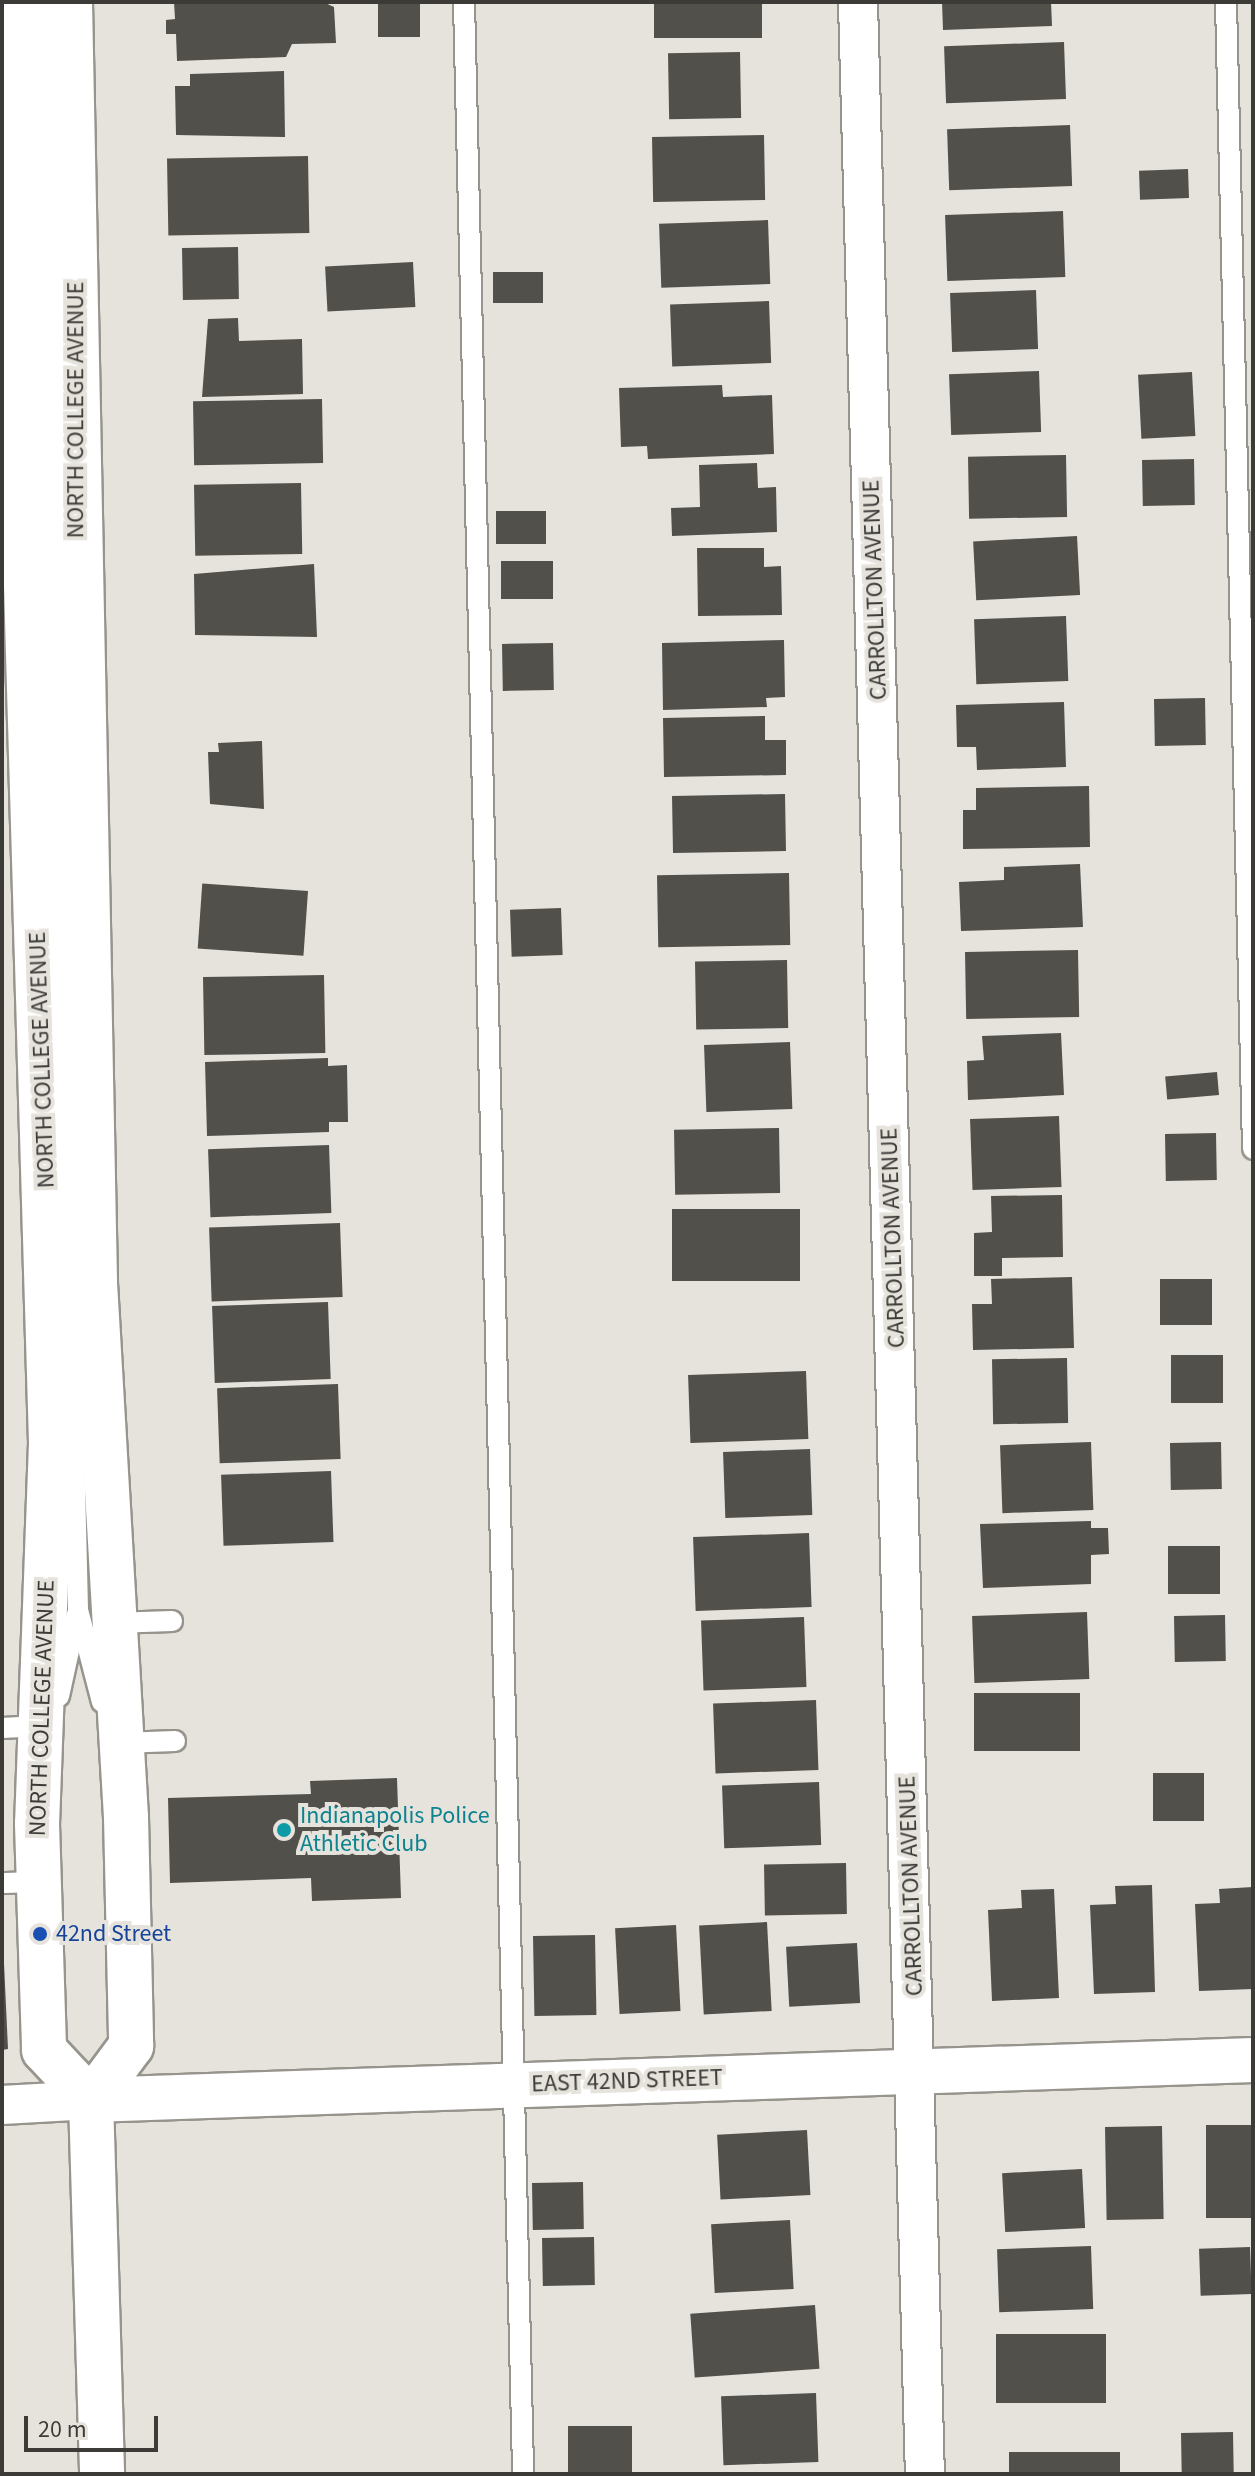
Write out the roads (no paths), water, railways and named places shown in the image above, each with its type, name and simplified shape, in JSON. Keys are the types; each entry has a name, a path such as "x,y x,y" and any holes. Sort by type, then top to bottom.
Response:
{"main road":[{"name":"NORTH COLLEGE AVENUE","path":"9,2 50,1368 21,1727 38,1791 21,1882 44,2050 91,2100 131,2046 121,1743 95,1617 100,1440 78,670 70,2"},
{"name":"EAST 42ND STREET","path":"91,2100 1253,2060"},
{"path":"91,2100 102,2474"}],"street":[{"name":"CARROLLTON AVENUE","path":"858,2 925,2474"},
{"name":"EAST 42ND STREET","path":"2,2105 91,2100"}],"lane":[{"name":"NORTH COLLEGE AVENUE","path":"39,2 95,1617"},
{"path":"464,2 523,2474"},
{"path":"1226,2 1253,1149"},
{"path":"95,1617 172,1621"},
{"path":"95,1617 124,1788"},
{"path":"38,1791 95,1617"},
{"path":"121,1743 175,1741"}],"place":[{"name":"Indianapolis Police Athletic Club","path":"284,1830"},
{"name":"42nd Street","path":"40,1934"}]}
